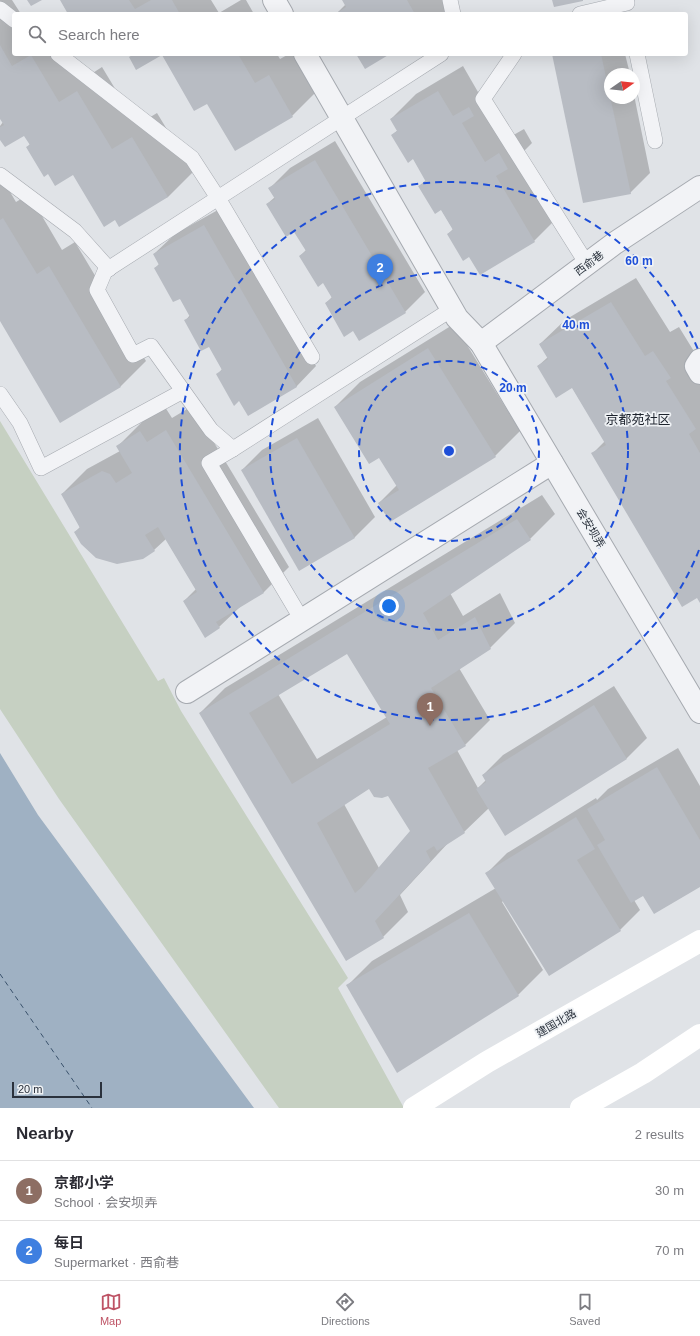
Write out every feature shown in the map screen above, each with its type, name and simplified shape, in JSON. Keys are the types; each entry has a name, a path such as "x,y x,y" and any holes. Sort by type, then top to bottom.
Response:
{"main road":[{"name":"建国北路","path":"414,1108 487,1062 700,940"},
{"path":"581,1108 643,1073 700,1035"}],"street":[{"path":"274,0 281,12"},
{"name":"会安坝弄","path":"307,56 457,318 481,343 700,712"},
{"name":"西俞巷","path":"481,343 615,243 700,187"},
{"path":"700,360 696,366 700,373"},
{"path":"187,692 552,463"}],"lane":[{"path":"450,0 453,12"},
{"path":"592,12 627,6"},
{"path":"0,9 12,18"},
{"path":"61,56 192,158 218,198 312,357"},
{"path":"233,449 211,430 151,346 133,355 97,290 105,271 438,56"},
{"path":"513,56 483,98 587,264"},
{"path":"637,56 656,141"},
{"path":"0,175 75,231 109,269"},
{"path":"302,620 209,463 452,309"},
{"path":"0,394 20,423 40,468 183,390"}],"green space":[{"path":"0,421 158,681 164,678 181,711 348,978 338,988 404,1108 279,1108 59,799 0,709"}],"water":[{"path":"0,753 38,815 254,1108 0,1108"}],"building":[{"path":"27,0 42,0 31,6"},
{"path":"60,0 129,0 135,9 151,0 172,0 179,12 67,12"},
{"path":"342,0 407,0 414,12 338,12 346,7"},
{"path":"552,0 583,0 583,1 554,7"},
{"path":"0,45 12,66 32,56 59,102 77,91 112,149 132,137 168,197 119,227 115,220 104,227 73,175 55,186 48,174 44,177 26,147 30,145 24,136 5,147 0,140 0,127 4,125 0,119"},
{"path":"131,56 160,56 136,70 129,57"},
{"path":"163,56 239,56 255,83 269,75 293,117 235,151 207,104 194,111"},
{"path":"357,56 387,56 365,69"},
{"path":"552,56 601,56 604,68 604,104 612,104 631,194 583,203"},
{"path":"438,91 453,116 469,107 474,116 462,123 485,162 499,153 508,169 496,176 535,242 480,275 469,257 463,261 447,234 453,230 441,210 435,214 418,186 426,182 413,159 408,163 391,135 397,131 390,119"},
{"path":"315,160 406,313 359,341 353,331 344,337 325,303 332,298 323,283 318,287 299,256 306,251 294,232 286,237 266,204 275,199 268,188"},
{"path":"3,218 37,274 49,266 121,387 60,423 0,321 0,220"},
{"path":"204,225 297,387 248,416 239,401 234,406 216,374 222,370 209,347 201,351 184,320 190,317 180,299 173,302 154,268 159,265 153,254"},
{"path":"611,302 645,356 653,351 671,378 666,381 696,429 689,434 700,453 700,603 697,598 682,607 591,453 606,445 572,388 556,398 537,366 548,359 539,344"},
{"path":"428,348 496,457 390,522 378,503 399,490 379,458 369,464 334,407"},
{"path":"166,430 264,593 216,622 220,628 205,638 183,601 197,592 158,527 145,535 155,551 143,559 117,564 96,558 81,544 74,532 80,528 61,494 102,471 110,474 116,483 132,473 116,446 140,431 147,442"},
{"path":"297,438 355,538 299,571 241,470"},
{"path":"517,519 531,540 423,613 438,640 475,617 491,649 431,688 466,746 428,768 465,833 437,851 434,846 426,851 431,861 375,921 384,938 346,961 199,713","holes":["347,654 390,724 292,784 249,713","369,789 374,797 382,798 388,796 410,831 355,893 317,823"]},
{"path":"594,705 627,759 505,836 476,789 486,782 482,775"},
{"path":"657,767 700,840 700,887 654,914 643,896 631,903 597,845 605,840 587,809"},
{"path":"576,817 595,849 577,860 621,931 549,976 485,873"},
{"path":"469,913 519,996 397,1073 346,985"}],"ferry route":[{"path":"0,974 92,1108"}],"place":[{"name":"每日","path":"380,287"},
{"name":"京都小学","path":"430,726"}],"district":[{"name":"京都苑社区","path":"638,419"}]}
